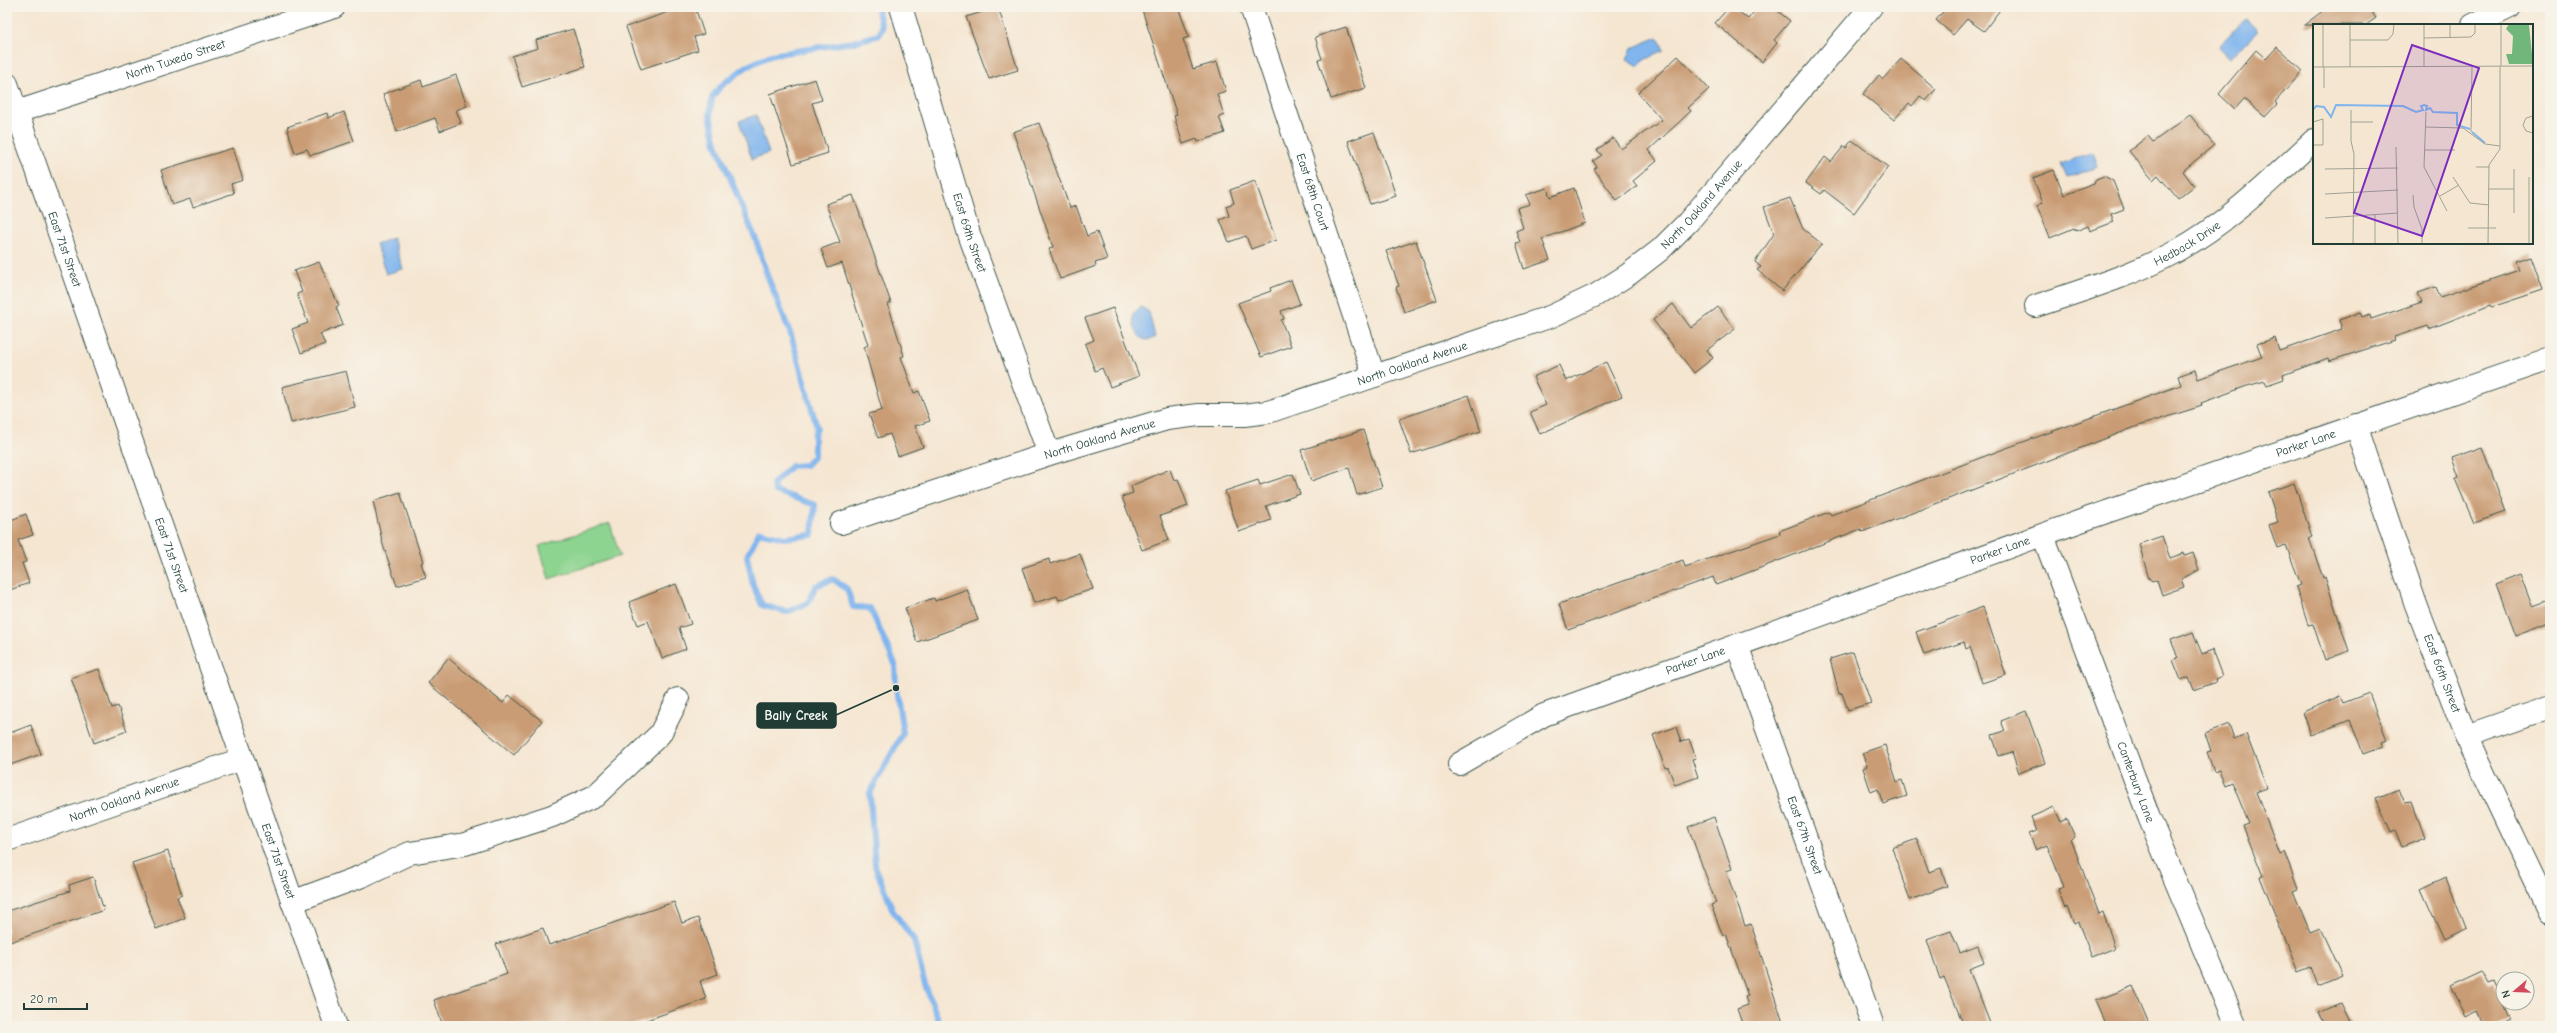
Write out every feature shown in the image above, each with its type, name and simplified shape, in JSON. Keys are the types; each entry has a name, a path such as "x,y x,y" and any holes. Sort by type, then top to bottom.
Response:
{"street":[{"name":"North Tuxedo Street","path":"17,112 334,7"},
{"name":"East 69th Street","path":"901,7 969,234 1048,454"},
{"name":"East 68th Court","path":"1251,7 1374,376"},
{"name":"North Oakland Avenue","path":"841,524 1048,454 1180,417 1244,415 1268,412 1552,316 1596,295 1629,274 1660,250 1688,222 1871,7"},
{"path":"2475,24 2502,9"},
{"name":"East 71st Street","path":"7,84 336,1026"},
{"name":"Hedback Drive","path":"2036,306 2130,274 2192,243 2246,202 2313,141"},
{"name":"Parker Lane","path":"1459,764 1544,715 2043,535 2356,425 2550,359"},
{"name":"East 66th Street","path":"2356,425 2415,602 2466,736 2550,914"},
{"name":"Canterbury Lane","path":"2043,535 2149,817 2236,1026"},
{"name":"East 67th Street","path":"1737,645 1873,1026"},
{"path":"292,902 362,876 410,854 465,844 552,816 595,796 660,734 678,699"},
{"path":"2466,736 2550,707"},
{"name":"North Oakland Avenue","path":"7,840 242,759"}],"green space":[{"path":"610,523 620,556 549,579 539,546"}],"water":[{"path":"2246,19 2258,31 2230,58 2218,46"},
{"path":"1658,37 1664,50 1644,60 1639,66 1627,59 1632,48"},
{"path":"756,115 769,153 752,159 739,121"},
{"path":"2093,152 2098,166 2067,178 2061,164"},
{"path":"393,238 403,269 386,274 376,244"},
{"path":"1141,307 1149,312 1155,337 1150,340 1141,338 1134,324 1133,313"}],"building":[{"path":"669,7 695,7 704,34 694,37 698,50 641,69 626,27 671,11"},
{"path":"998,7 1018,70 989,79 966,17"},
{"path":"1141,7 1178,7 1189,37 1183,39 1193,69 1217,62 1226,91 1217,94 1224,115 1219,117 1225,133 1198,142 1197,139 1183,144 1174,116 1177,115"},
{"path":"1729,7 1733,7 1748,19 1758,7 1773,7 1790,21 1774,40 1777,43 1762,62 1715,23"},
{"path":"1947,7 2002,7 1984,31 1967,19 1953,35 1936,20"},
{"path":"2328,7 2368,7 2376,18 2367,24 2304,25"},
{"path":"1346,27 1366,88 1331,99 1318,60 1322,59 1315,37"},
{"path":"573,29 585,67 522,87 512,56 538,48 536,40"},
{"path":"2277,47 2303,71 2275,102 2277,104 2265,117 2244,99 2235,109 2219,94 2256,50 2266,59"},
{"path":"1678,56 1709,89 1688,108 1691,111 1649,150 1657,161 1633,181 1637,186 1617,201 1594,169 1597,167 1593,161 1602,155 1597,150 1613,138 1621,149 1662,120 1638,93"},
{"path":"1901,59 1936,89 1926,101 1920,96 1912,106 1909,103 1894,120 1863,94 1879,75 1883,79"},
{"path":"456,75 467,106 456,110 461,123 440,131 435,118 397,132 383,94 421,80 423,87"},
{"path":"815,79 822,100 812,103 828,153 793,164 770,94"},
{"path":"344,112 354,141 310,155 307,149 295,153 287,127 327,113 328,118"},
{"path":"2190,115 2214,145 2183,171 2194,186 2178,199 2158,175 2153,180 2129,151 2148,136 2153,142"},
{"path":"1039,123 1070,208 1076,206 1087,236 1097,232 1107,259 1095,263 1096,266 1060,279 1049,249 1053,247 1013,132"},
{"path":"1374,132 1396,196 1370,204 1348,141"},
{"path":"1852,140 1888,167 1854,213 1824,190 1821,194 1806,183 1825,157 1831,162 1844,146 1846,148"},
{"path":"233,148 243,180 231,184 234,193 193,207 190,199 172,205 161,170"},
{"path":"2054,170 2064,195 2094,184 2096,179 2104,176 2113,181 2124,209 2111,214 2114,222 2090,231 2088,226 2076,231 2074,228 2050,238 2037,206 2043,203 2033,178"},
{"path":"1255,181 1276,240 1251,249 1246,236 1229,242 1220,220 1229,216 1226,206 1234,203 1230,190"},
{"path":"1547,188 1550,197 1574,188 1585,223 1542,239 1550,260 1524,269 1516,243 1520,242 1516,231 1523,228 1517,208 1530,204 1526,195"},
{"path":"853,195 891,303 888,304 904,356 901,357 914,393 919,391 930,421 915,426 923,447 898,456 890,434 878,438 869,414 882,410 864,347 868,345 842,263 828,268 821,249 840,242 826,204"},
{"path":"1790,198 1803,229 1822,244 1782,291 1757,270 1761,267 1755,262 1774,234 1764,207"},
{"path":"1416,241 1437,300 1404,312 1396,287 1399,286 1386,251"},
{"path":"2531,256 2543,290 2492,307 2491,305 2429,329 2428,326 2394,337 2395,340 2329,361 2328,358 2283,375 2284,379 2267,385 2265,381 2247,386 2201,403 2202,406 2138,426 1862,532 1861,529 1716,585 1713,577 1568,630 1559,604 1683,560 1685,567 1780,534 1779,531 1829,512 1831,515 2001,450 2181,385 2178,376 2195,370 2198,379 2262,357 2257,344 2275,338 2279,351 2342,329 2339,320 2361,312 2363,317 2370,314 2371,319 2422,302 2418,293 2436,287 2440,297 2519,270 2515,261"},
{"path":"319,262 339,306 336,307 343,325 320,334 325,344 301,353 292,329 308,323 297,294 302,292 294,271"},
{"path":"1291,280 1300,304 1281,311 1284,319 1281,320 1291,346 1261,357 1238,303 1271,291 1270,288"},
{"path":"1673,304 1691,328 1718,307 1735,329 1707,350 1713,358 1694,373 1653,320"},
{"path":"1113,308 1139,376 1110,387 1102,368 1095,371 1085,344 1094,340 1085,318"},
{"path":"1606,362 1622,396 1540,434 1530,412 1546,405 1533,377 1559,365 1566,381"},
{"path":"346,371 355,407 291,423 282,387"},
{"path":"1469,395 1481,431 1411,454 1399,419"},
{"path":"1363,430 1382,487 1357,495 1349,468 1311,481 1301,450"},
{"path":"2482,447 2506,512 2474,523 2455,479 2459,477 2452,458"},
{"path":"1170,469 1174,480 1178,479 1188,506 1160,516 1169,540 1142,550 1122,497 1133,493 1131,486"},
{"path":"1293,474 1300,494 1266,506 1271,520 1239,532 1225,491 1258,480 1260,485"},
{"path":"2294,483 2312,537 2309,538 2323,578 2325,577 2349,651 2325,660 2313,624 2308,625 2296,587 2301,585 2286,545 2277,548 2269,525 2278,522 2268,492"},
{"path":"400,492 423,562 421,563 426,577 397,586 383,545 373,501"},
{"path":"26,514 33,535 18,540 26,562 22,563 29,583 7,591 7,515 11,520"},
{"path":"2162,536 2170,558 2184,553 2185,556 2193,553 2199,570 2181,579 2184,587 2162,595 2157,580 2152,582 2149,579 2139,544"},
{"path":"1080,554 1093,589 1059,600 1057,596 1034,603 1022,568 1049,559 1050,564"},
{"path":"2521,574 2533,606 2550,600 2550,622 2515,635 2496,584"},
{"path":"676,584 691,624 679,628 686,649 662,658 648,621 638,625 629,602"},
{"path":"967,589 978,620 917,642 905,608 934,598 935,601"},
{"path":"1983,607 2006,675 1982,683 1970,647 1966,649 1964,642 1924,655 1916,632"},
{"path":"2193,632 2202,654 2212,650 2222,676 2215,679 2216,682 2194,690 2189,677 2181,680 2173,660 2178,658 2171,640"},
{"path":"1853,652 1871,703 1848,710 1842,693 1839,694 1830,659"},
{"path":"448,658 503,703 509,695 542,721 514,755 428,683"},
{"path":"99,669 112,708 118,706 127,731 94,743 71,678"},
{"path":"2369,693 2387,740 2381,742 2382,747 2363,754 2350,720 2311,735 2303,712 2340,696 2343,703"},
{"path":"2026,711 2045,763 2019,773 2012,752 1999,756 1992,735 2005,731 2001,721"},
{"path":"2229,724 2234,739 2246,734 2267,788 2256,792 2280,854 2284,852 2298,889 2293,891 2310,932 2320,928 2342,976 2318,986 2311,967 2298,972 2260,877 2263,876 2243,826 2249,824 2232,782 2225,785 2219,770 2214,772 2207,752 2211,751 2205,733"},
{"path":"31,725 41,754 7,766 7,734"},
{"path":"1676,727 1681,742 1689,739 1696,758 1692,759 1698,777 1675,785 1668,767 1665,768 1653,735"},
{"path":"1885,745 1897,782 1902,780 1907,796 1883,804 1878,789 1871,792 1863,768 1867,766 1862,753"},
{"path":"2399,789 2405,803 2412,802 2425,838 2402,847 2395,830 2391,832 2376,798"},
{"path":"2054,807 2061,822 2067,819 2075,837 2071,839 2099,914 2103,912 2115,948 2092,957 2078,922 2074,924 2067,907 2065,908 2058,889 2064,887 2047,845 2036,850 2029,834 2037,831 2031,817"},
{"path":"1714,817 1732,869 1726,871 1745,926 1751,924 1784,1026 1743,1026 1737,1009 1748,1005 1745,997 1748,996 1726,934 1723,936 1711,905 1716,903 1688,827"},
{"path":"1917,839 1929,872 1941,868 1947,886 1910,900 1892,848"},
{"path":"168,851 182,895 177,897 185,918 156,929 132,863"},
{"path":"93,877 104,910 7,943 7,911 70,891 69,885"},
{"path":"2446,877 2466,929 2444,940 2421,889"},
{"path":"674,902 682,923 698,918 718,974 700,981 706,999 630,1026 443,1026 434,1000 507,974 496,944 543,928 549,945"},
{"path":"1951,931 1960,953 1978,946 1984,963 1969,969 1991,1026 1964,1026 1944,977 1940,979 1927,940"},
{"path":"2482,972 2489,985 2494,983 2495,985 2495,1011 2506,1011 2510,1020 2498,1026 2485,1026 2477,1010 2465,1016 2450,987"},
{"path":"2133,986 2150,1026 2106,1026 2095,1001"},
{"path":"2340,1003 2351,1026 2324,1026 2318,1013"}],"waterway":[{"path":"877,7 882,28 879,35 853,42 771,55 746,67 721,86 712,97 710,115 716,144 756,240 767,275 791,335 817,428 814,435 814,456 806,465 791,466 773,484 775,491 815,505 812,535 784,538 759,532 747,556 753,585 762,605 787,612 808,603 816,586 833,579 847,589 853,607 870,608 895,664 896,688 903,733 870,793 875,866 893,911 914,940 925,985 941,1026"}],"place":[{"name":"Baily Creek","path":"896,688"}]}
